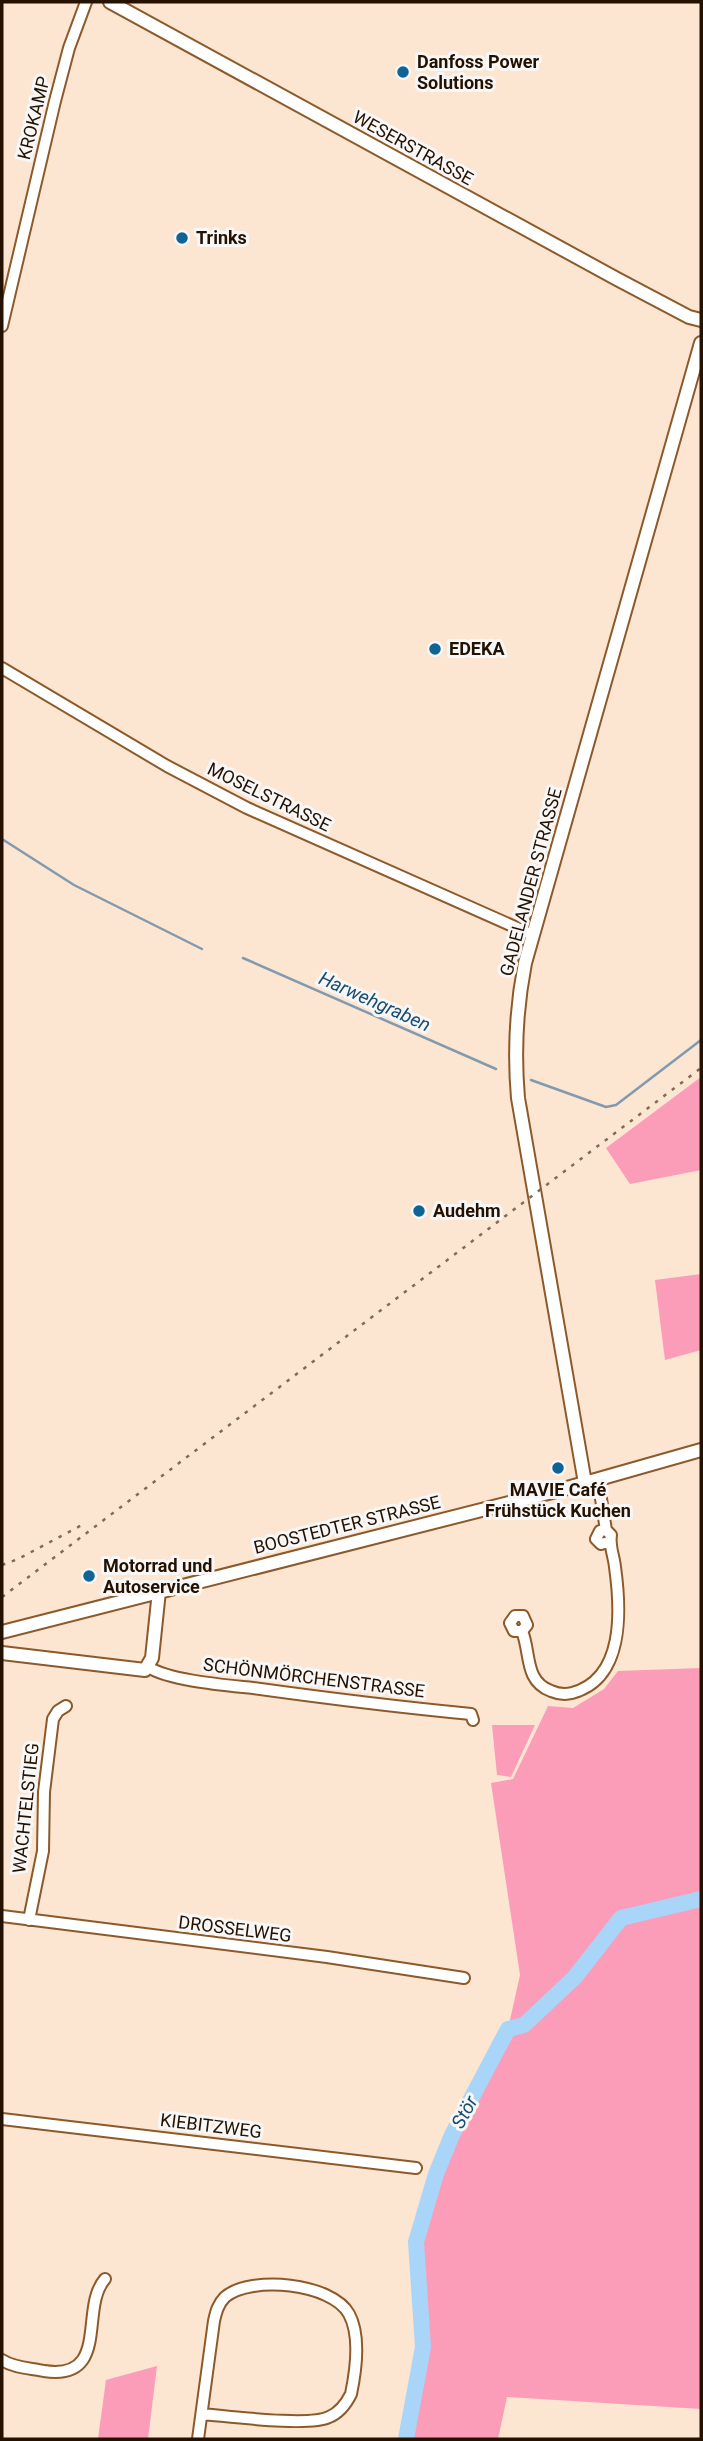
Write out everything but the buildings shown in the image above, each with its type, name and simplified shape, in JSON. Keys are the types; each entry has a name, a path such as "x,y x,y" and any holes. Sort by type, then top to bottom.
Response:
{"street":[{"name":"KROKAMP","path":"2,326 65,62 86,2"},
{"name":"WESERSTRASSE","path":"110,2 617,279 689,317 701,320"},
{"name":"GADELANDER STRASSE","path":"592,1481 518,1098 517,1016 520,989 533,935 701,343"},
{"name":"MOSELSTRASSE","path":"2,668 167,766 247,808 533,935"},
{"name":"BOOSTEDTER STRASSE","path":"2,1632 592,1481 701,1450"},
{"path":"522,1631 531,1672 540,1686 556,1693 571,1694 581,1690 602,1673 609,1662 616,1643 617,1585 609,1542 611,1535 606,1530 592,1481"},
{"path":"148,1667 152,1658 159,1591"},
{"name":"SCHÖNMÖRCHENSTRASSE","path":"2,1653 142,1671 148,1667 172,1676 230,1686 471,1714 473,1720"},
{"name":"WACHTELSTIEG","path":"29,1920 43,1851 44,1792 53,1719 58,1711 66,1706"},
{"name":"DROSSELWEG","path":"2,1916 327,1957 464,1978"},
{"name":"KIEBITZWEG","path":"2,2119 416,2168"},
{"path":"2,2360 13,2365 55,2372 70,2369 79,2363 89,2348 96,2293 105,2279"},
{"path":"198,2439 216,2310 226,2297 244,2288 275,2285 325,2292 342,2304 352,2321 356,2337 351,2393 336,2413 328,2418 308,2421 202,2414"}],"shaded area":[{"path":"701,1077 701,1170 630,1184 606,1148"},
{"path":"701,1274 701,1350 665,1360 655,1280"},
{"path":"701,1668 701,2409 507,2397 498,2439 412,2439 423,2347 416,2242 436,2175 452,2135 508,2029 520,1975 491,1783 513,1779 548,1706 573,1708 604,1689 618,1671"},
{"path":"492,1725 535,1725 511,1777 497,1775"},
{"path":"157,2366 148,2439 98,2439 106,2380"}],"waterway":[{"name":"Harwehgraben","path":"2,839 74,885 202,949"},
{"name":"Harwehgraben","path":"243,958 496,1069"},
{"name":"Harwehgraben","path":"531,1080 606,1107 616,1105 701,1040"},
{"name":"Stör","path":"406,2439 423,2347 416,2242 436,2174 452,2135 508,2029 524,2025 575,1977 621,1918 701,1899"}],"railway":[{"path":"2,1597 701,1068"},
{"path":"2,1565 82,1525"}],"place":[{"name":"Danfoss Power Solutions","path":"403,72"},
{"name":"Trinks","path":"182,238"},
{"name":"EDEKA","path":"435,649"},
{"name":"Audehm","path":"419,1211"},
{"name":"MAVIE Café Frühstück Kuchen","path":"558,1468"},
{"name":"Motorrad und Autoservice","path":"89,1576"}]}
